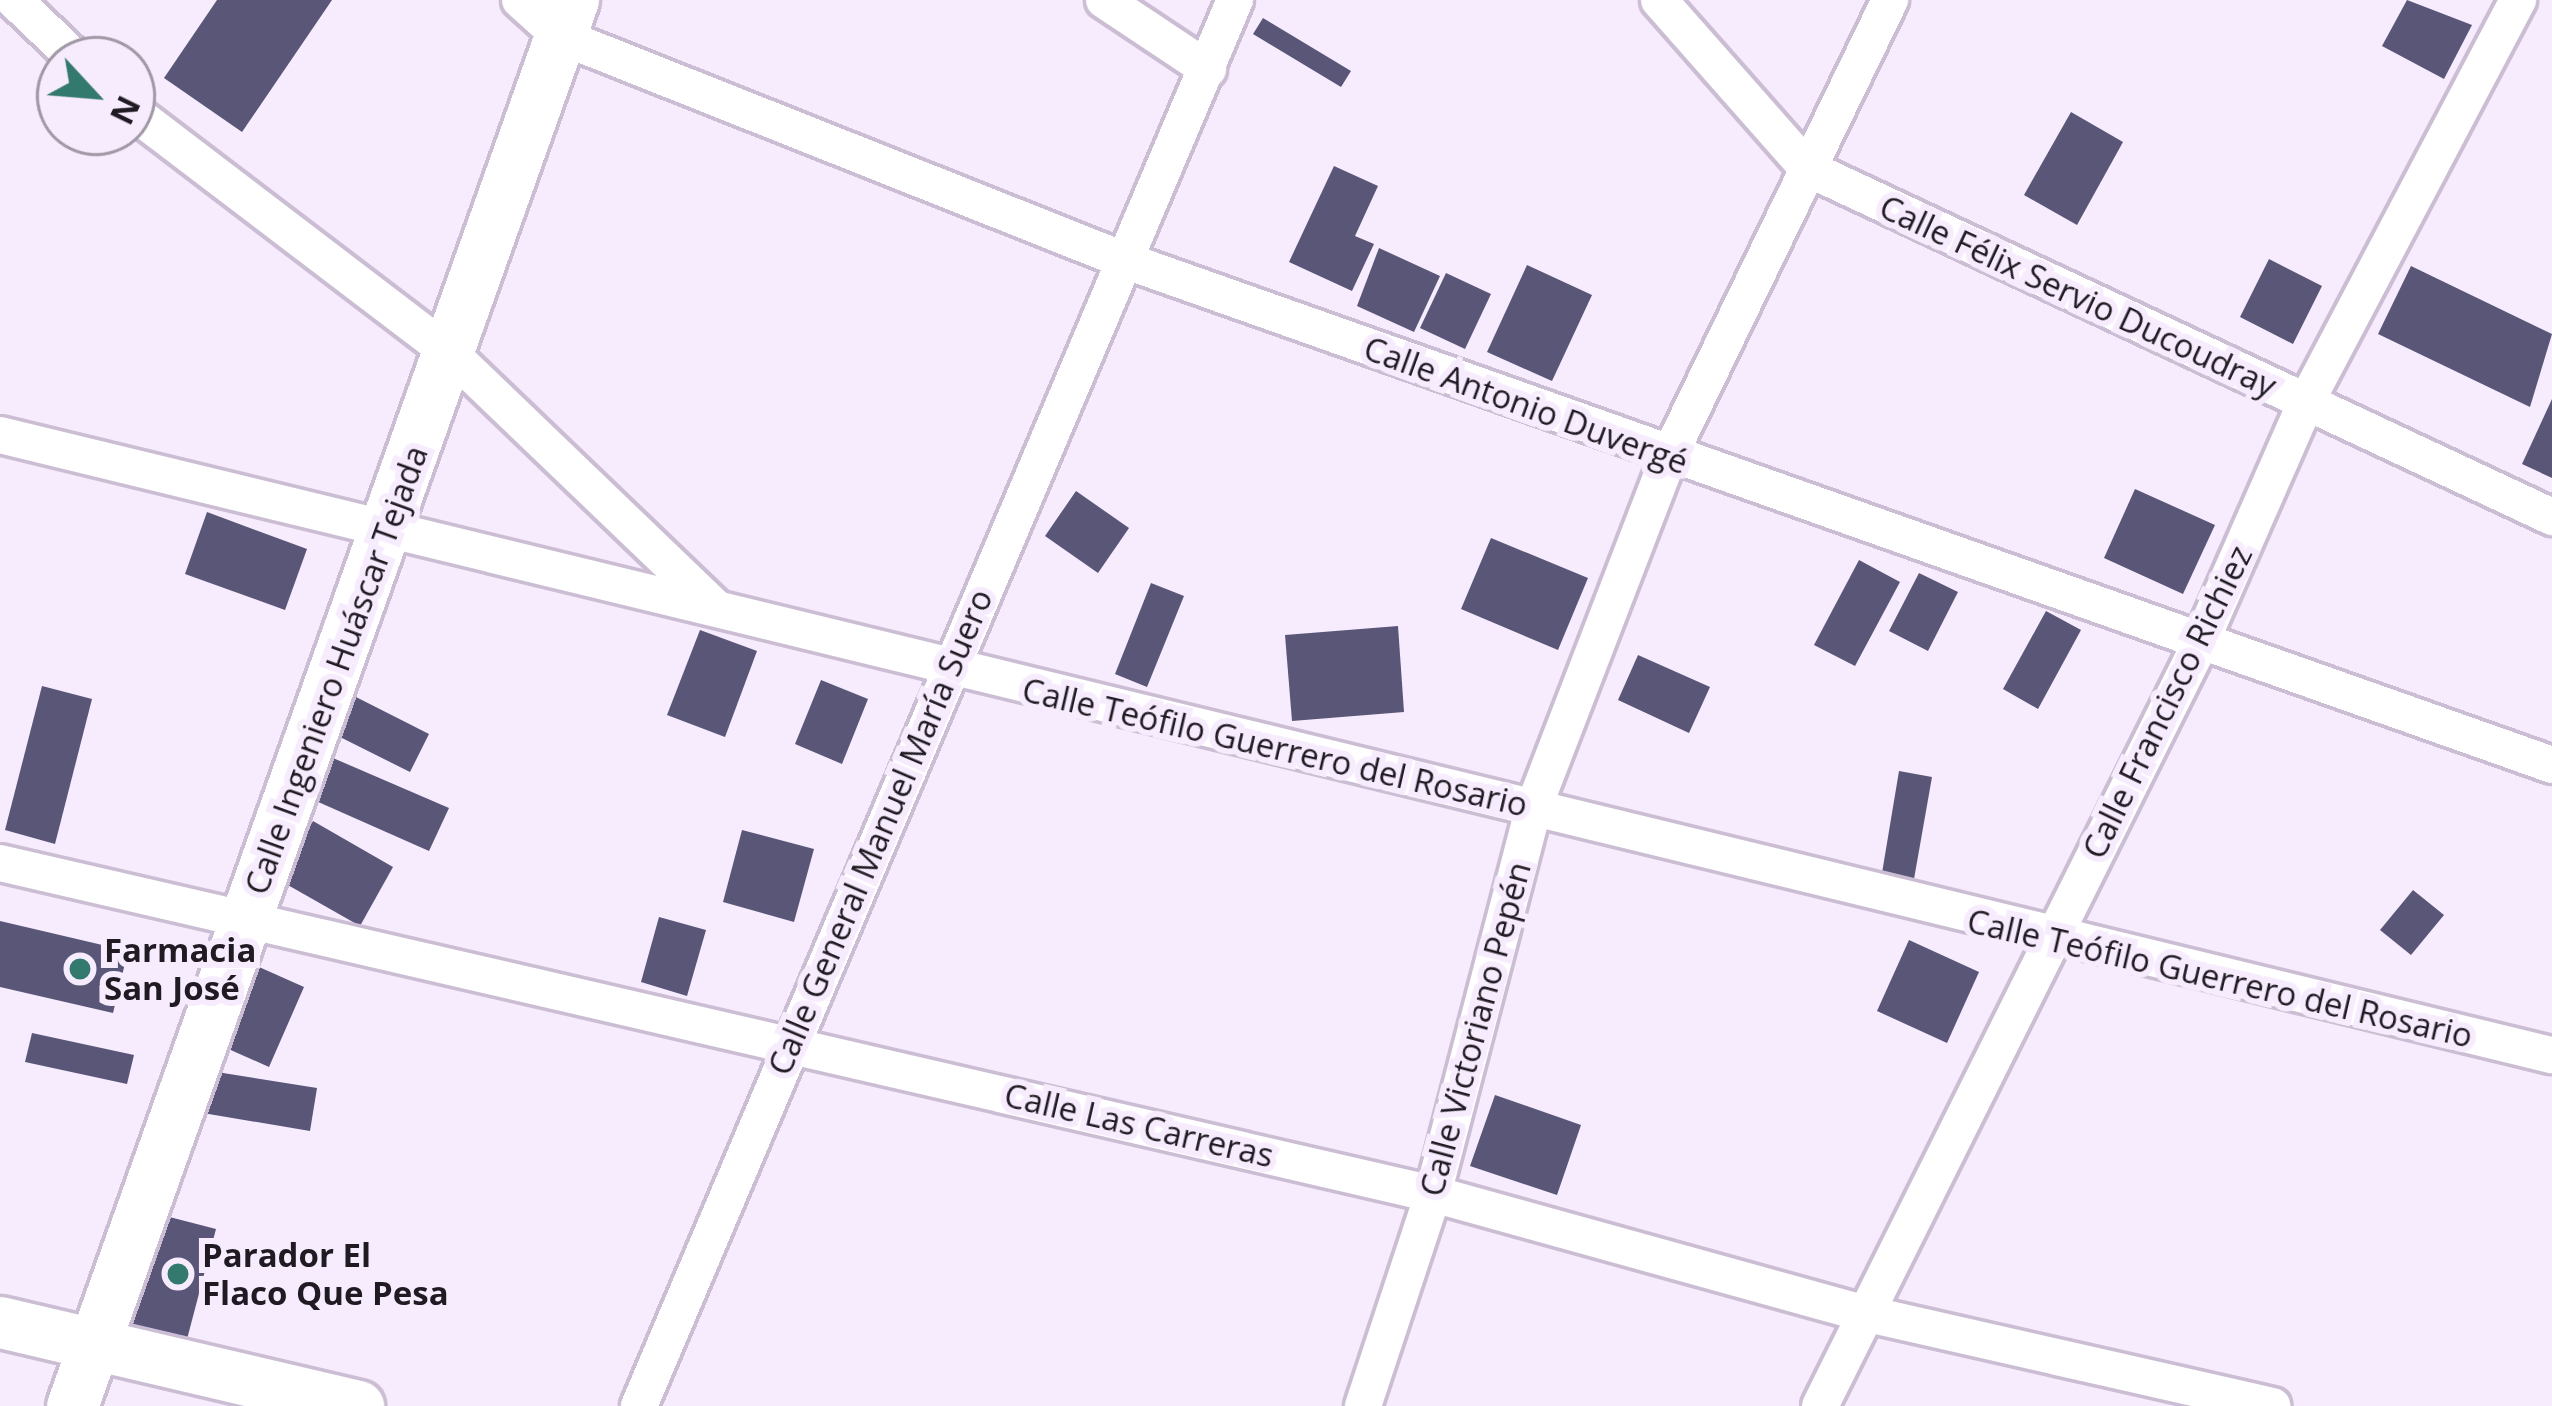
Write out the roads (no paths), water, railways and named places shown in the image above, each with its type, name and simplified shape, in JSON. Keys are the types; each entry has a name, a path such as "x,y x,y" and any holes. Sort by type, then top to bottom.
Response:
{"main road":[{"name":"Calle Ingeniero Huáscar Tejada","path":"72,1406 567,18"},
{"path":"0,1322 358,1406"}],"street":[{"path":"14,0 52,36"},
{"name":"Calle Antonio Duvergé","path":"520,0 1121,259 2199,646 2552,765"},
{"path":"1104,0 1208,69"},
{"name":"Calle General Manuel María Suero","path":"639,1406 947,669 1235,0"},
{"name":"Calle Félix Servio Ducoudray","path":"1659,0 1807,168 2552,517"},
{"name":"Calle Victoriano Pepén","path":"1363,1406 1432,1195 1533,809 1669,456 1890,0"},
{"name":"Calle Francisco Richiez","path":"1820,1406 1859,1312 2199,646 2305,404 2518,0"},
{"path":"156,130 451,353 719,611"},
{"name":"Calle Teófilo Guerrero del Rosario","path":"0,435 389,527 2049,940 2552,1055"},
{"name":"Calle Las Carreras","path":"0,863 1432,1195 1859,1312 2272,1406"}],"place":[{"name":"Farmacia San José","path":"80,969"},
{"name":"Parador El Flaco Que Pesa","path":"178,1274"}]}
